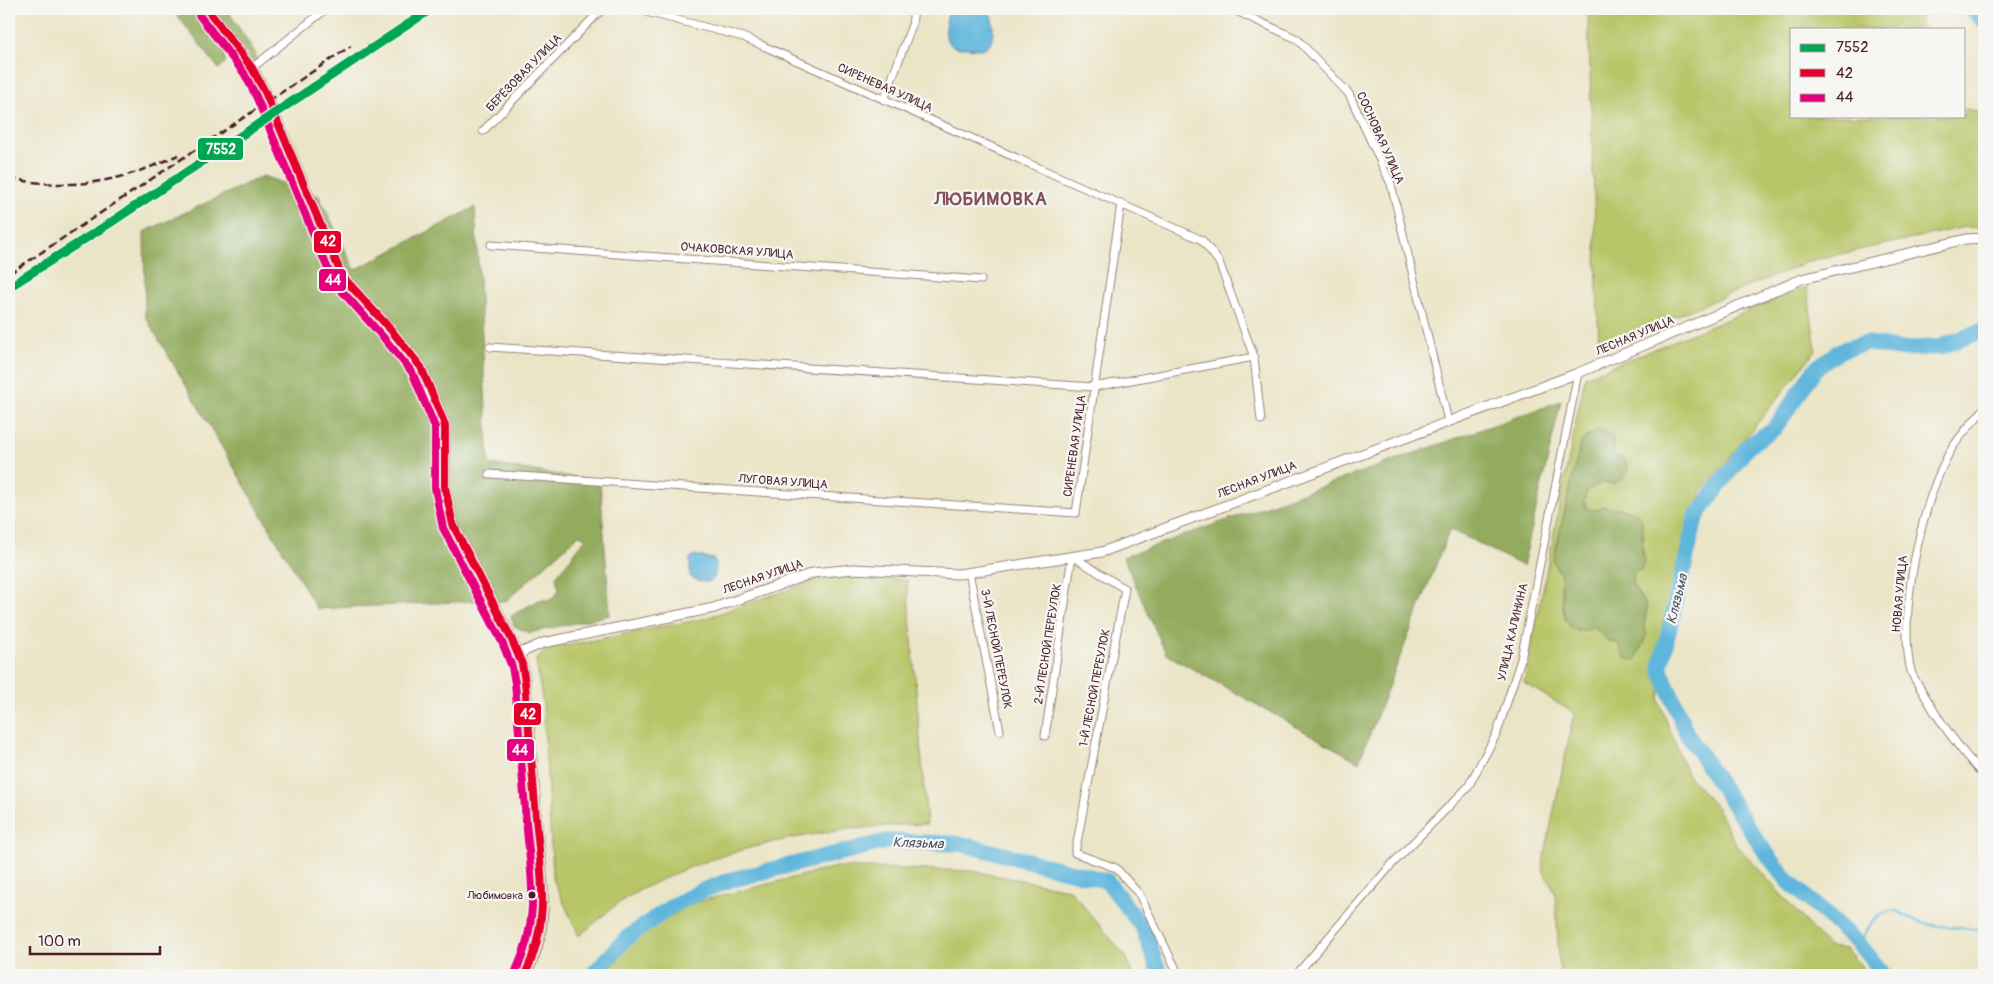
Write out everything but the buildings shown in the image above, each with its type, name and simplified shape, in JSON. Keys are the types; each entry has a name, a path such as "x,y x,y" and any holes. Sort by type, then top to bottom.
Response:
{"main road":[{"path":"207,9 252,68 265,92 342,276 421,366 445,426 445,487 453,525 518,654 525,682 543,878 541,933 526,975"}],"street":[{"path":"252,68 326,9"},
{"name":"БЕРЁЗОВАЯ УЛИЦА","path":"483,131 602,9"},
{"name":"СИРЕНЕВАЯ УЛИЦА","path":"635,9 743,38 1202,240 1219,262 1254,357 1261,420"},
{"path":"884,100 912,26 914,9"},
{"name":"СОСНОВАЯ УЛИЦА","path":"1232,9 1296,38 1349,94 1391,184 1448,421"},
{"name":"СИРЕНЕВАЯ УЛИЦА","path":"1076,513 1121,204"},
{"name":"ЛЕСНАЯ УЛИЦА","path":"518,654 543,642 714,608 813,573 854,569 959,574 1102,552 1578,372 1802,279 1966,239 1984,238"},
{"name":"ОЧАКОВСКАЯ УЛИЦА","path":"491,244 982,280"},
{"path":"490,347 1094,387 1254,357"},
{"name":"УЛИЦА КАЛИНИНА","path":"1296,975 1393,863 1468,786 1497,733 1521,658 1578,372"},
{"name":"НОВАЯ УЛИЦА","path":"1984,409 1959,438 1950,452 1924,518 1916,548 1908,612 1908,652 1911,673 1926,698 1951,736 1984,776"},
{"name":"ЛУГОВАЯ УЛИЦА","path":"489,474 1076,513"},
{"name":"2-Й ЛЕСНОЙ ПЕРЕУЛОК","path":"1045,736 1072,556"},
{"name":"1-Й ЛЕСНОЙ ПЕРЕУЛОК","path":"1072,556 1125,589 1075,853 1116,868 1140,894 1179,975"},
{"name":"3-Й ЛЕСНОЙ ПЕРЕУЛОК","path":"969,572 1000,731"}],"green space":[{"path":"172,9 191,9 225,51 225,63 219,69"},
{"path":"211,9 226,9 228,11 256,54 254,62"},
{"path":"1579,9 1919,9 1920,20 1924,28 1790,28 1790,118 1966,118 1966,109 1978,111 1984,117 1984,228 1965,227 1813,260 1599,347 1588,13"},
{"path":"263,176 319,196 355,270 475,207 489,464 600,481 610,615 529,633 514,626 511,616 539,600 551,600 559,590 556,577 586,538 579,535 506,601 317,609 145,316 144,232"},
{"path":"1807,287 1816,350 1702,492 1675,572 1659,701 1687,774 1717,808 1736,844 1828,947 1846,949 1869,975 1560,975 1555,893 1542,868 1574,713 1524,683 1585,377","holes":["1596,429 1614,447 1612,456 1622,480 1593,487 1587,491 1584,500 1587,509 1596,510 1604,506 1623,508 1644,535 1642,544 1645,562 1633,573 1632,584 1647,607 1644,626 1647,635 1626,659 1617,643 1608,641 1595,628 1577,631 1565,619 1561,593 1561,575 1553,560 1581,442"]},
{"path":"1561,401 1523,566 1450,529 1359,762 1166,654 1123,557"},
{"path":"1596,429 1604,431 1612,437 1613,456 1622,457 1628,464 1628,473 1622,480 1613,484 1603,482 1587,491 1584,500 1586,509 1596,510 1604,506 1630,510 1635,512 1642,521 1644,562 1641,570 1633,573 1632,584 1647,607 1644,625 1647,635 1635,660 1626,659 1617,643 1608,641 1595,628 1580,631 1571,627 1564,614 1562,583 1553,560 1581,442"},
{"path":"852,575 907,580 927,824 888,826 810,835 733,853 696,865 660,880 626,898 579,936 553,879 543,706 536,660 547,649 703,619 819,579"},
{"path":"836,867 972,871 1069,889 1127,958 1132,975 605,975 634,939 692,903"}],"water":[{"path":"953,9 985,9 990,13 993,32 988,46 980,49 959,48 948,42 946,21 948,14"},
{"path":"694,555 713,559 716,563 715,575 711,581 704,582 690,576 690,558"}],"waterway":[{"name":"Клязьма","path":"1972,9 1984,21"},
{"name":"Клязьма","path":"1884,975 1859,944 1788,881 1763,849 1687,734 1660,668 1696,517 1749,445 1775,428 1815,369 1841,350 1866,343 1899,349 1940,347 1984,330"},
{"name":"Клязьма","path":"592,975 628,937 672,906 699,892 730,880 888,841 962,844 1107,881 1143,928 1160,975"},
{"path":"1859,944 1874,922 1881,915 1890,911 1899,912 1915,921 1927,924 1984,931"}],"railway":[{"path":"9,274 351,46"},
{"path":"9,178 54,184 95,182 136,172 178,155"}],"transit line":[{"name":"42","path":"207,9 252,68 265,92 342,276 391,330 421,367 445,425 445,487 453,525 511,638 522,664 525,682 542,879 541,916 538,935 525,975"},
{"name":"7552","path":"9,287 110,223 431,9"},
{"name":"44","path":"199,15 244,73 256,96 333,281 412,372 435,427 435,488 443,528 502,642 512,667 515,683 532,879 529,933 516,971"}],"place":[{"name":"Любимовка","path":"532,895"}],"district":[{"name":"ЛЮБИМОВКА","path":"991,199"}]}
